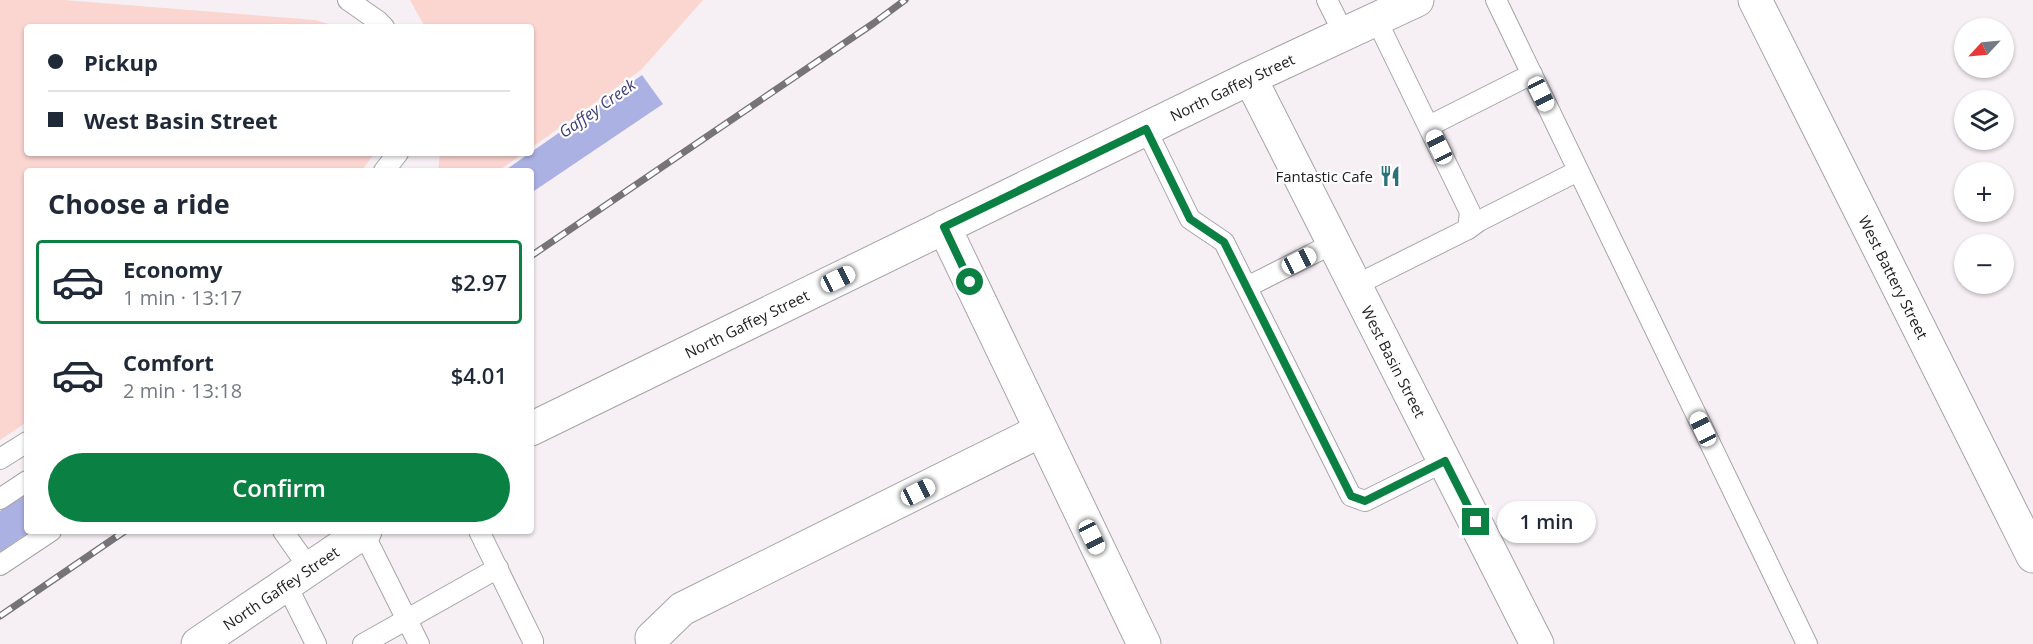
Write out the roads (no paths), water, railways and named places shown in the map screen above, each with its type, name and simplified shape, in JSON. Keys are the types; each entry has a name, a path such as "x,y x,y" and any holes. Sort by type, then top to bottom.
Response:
{"street":[{"name":"North Gaffey Street","path":"534,428 1250,78 1377,21 1417,0"},
{"name":"West Battery Street","path":"1755,0 2033,556"},
{"name":"West Basin Street","path":"1250,78 1537,644"},
{"path":"944,227 1144,644"},
{"path":"653,644 652,638 682,609 1040,431"},
{"name":"North Gaffey Street","path":"216,639 298,576 361,534"}],"lane":[{"path":"348,0 381,24"},
{"path":"1327,0 1344,34"},
{"path":"1496,0 1807,644"},
{"path":"1377,21 1470,212 1468,230"},
{"path":"1428,126 1532,74"},
{"path":"1146,129 1190,219 1224,242 1351,496 1365,501 1445,461"},
{"path":"386,168 396,156"},
{"path":"1356,285 1468,230 1479,221 1578,171"},
{"path":"1247,286 1334,243"},
{"path":"0,459 24,444"},
{"path":"0,499 24,483"},
{"path":"0,565 46,534"},
{"path":"284,534 316,644"},
{"path":"365,534 419,644"},
{"path":"481,534 534,641 533,644"},
{"path":"363,644 498,568"}],"water":[{"name":"Gaffey Creek","path":"642,75 663,104 534,191 534,168 508,168 526,156 534,156 534,150"},
{"path":"24,495 24,534 27,534 0,552 0,511"}],"railway":[{"path":"534,254 905,0"},
{"path":"0,616 121,534"}],"place":[{"name":"Fantastic Cafe","path":"1390,176"}]}
